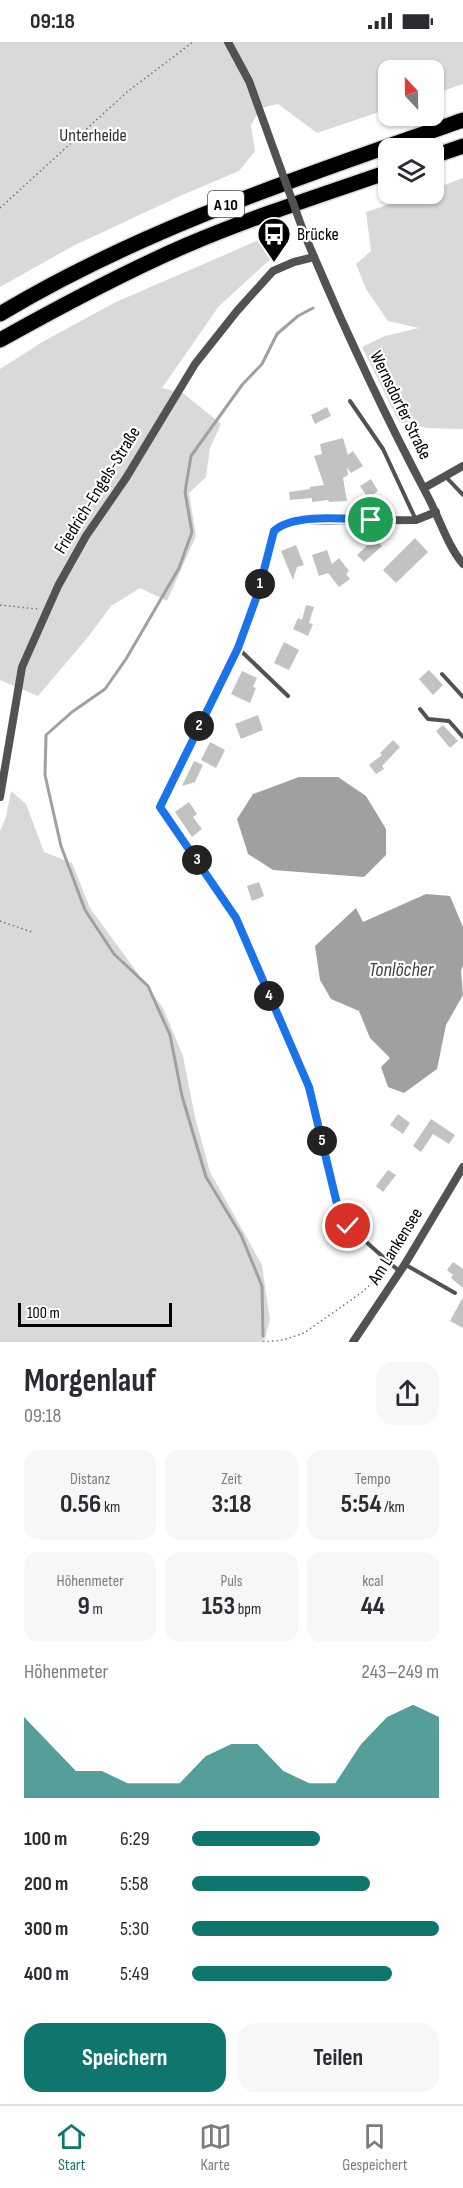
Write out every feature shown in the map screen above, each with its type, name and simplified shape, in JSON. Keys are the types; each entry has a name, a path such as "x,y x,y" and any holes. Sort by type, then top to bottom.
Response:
{"highway":[{"name":"A 10","path":"0,314 77,271 187,220 463,120"},
{"path":"444,153 463,146"},
{"name":"A 10","path":"0,340 96,288 188,245 245,222 378,175"}],"street":[{"name":"Wernsdorfer Straße","path":"228,42 249,81 304,233 366,373 436,512 453,551 463,564"},
{"name":"Friedrich-Engels-Straße","path":"0,797 22,667 58,586 86,536 126,478 195,364 237,311 267,277 285,266 314,257"},
{"path":"424,488 463,466"},
{"path":"170,787 238,648 258,593 274,531 279,526 292,521 417,520 436,512"},
{"name":"Am Lankensee","path":"353,1342 400,1272 463,1167"}],"lane":[{"path":"351,400 383,449 417,520"},
{"path":"446,477 463,495"},
{"path":"238,648 288,696"},
{"path":"442,674 463,697"},
{"path":"420,709 428,719 449,721 463,737"},
{"path":"170,787 160,807 236,918 309,1087 337,1204 348,1226 400,1272 455,1293"}],"path":[{"path":"186,42 189,45"},
{"path":"0,208 127,92 193,42"},
{"path":"0,605 32,608 46,612"},
{"path":"0,921 32,932"},
{"path":"263,1342 283,1340 304,1333 361,1293 375,1280 400,1272"}],"green space":[{"name":"Unterheide","path":"0,42 463,42 463,84 444,91 444,60 378,60 378,112 317,133 278,104 261,108 251,125 255,151 239,171 73,246 0,287"},
{"path":"463,178 463,429 427,428 399,422 362,347 385,336 419,328 388,321 366,289 356,264 371,251 366,212 390,204 444,204 444,185"},
{"path":"282,230 276,254 219,306 162,388 183,393 221,424 210,448 206,477 189,493 196,536 167,601 140,588 111,606 38,696 0,680 0,369 44,341 116,302"},
{"path":"11,791 26,804 44,852 72,863 90,908 163,1008 183,1056 195,1117 210,1172 262,1265 270,1320 264,1342 0,1342 0,831 6,817"}],"water":[{"path":"299,777 338,777 366,796 386,829 386,855 364,877 273,870 248,854 237,819 253,794"},
{"name":"Tonlöcher","path":"426,894 450,896 463,927 461,971 463,995 446,1025 437,1069 404,1093 388,1087 381,1067 390,1058 370,1038 359,1011 331,999 320,980 315,946 356,908 363,922"}],"building":[{"path":"327,407 331,416 315,424 311,415"},
{"path":"343,438 348,455 353,451 363,466 351,473 347,467 348,475 343,478 347,501 312,502 312,498 290,500 289,492 324,485 314,456 322,454 320,444"},
{"path":"371,479 378,491 368,498 360,486"},
{"path":"375,538 382,546 364,562 357,555"},
{"path":"415,538 428,552 396,583 383,570"},
{"path":"296,545 304,565 297,567 293,580 281,551"},
{"path":"327,550 332,564 339,558 349,571 346,574 350,579 339,587 328,573 319,576 312,555"},
{"path":"306,605 314,607 309,623 313,624 308,636 293,629 298,618 302,620"},
{"path":"284,642 299,650 289,670 274,663"},
{"path":"429,670 443,685 433,695 419,679"},
{"path":"242,671 257,678 250,703 231,694"},
{"path":"258,715 263,730 241,739 235,724"},
{"path":"443,725 458,741 450,748 436,731"},
{"path":"393,740 400,747 382,766 384,769 376,774 369,765 382,755 380,753"},
{"path":"210,742 225,750 216,768 201,760"},
{"path":"194,761 203,765 195,782 182,786"},
{"path":"189,802 197,814 193,817 202,829 192,837 175,812"},
{"path":"259,882 264,896 252,901 247,886"},
{"path":"398,1114 410,1123 403,1134 390,1125"},
{"path":"431,1119 455,1135 449,1144 433,1134 421,1152 413,1146"},
{"path":"388,1170 396,1175 383,1192 376,1186"},
{"path":"453,1262 463,1269 463,1288 451,1278 453,1275 447,1270"},
{"path":"463,1297 463,1328 450,1321"}],"waterway":[{"path":"263,1336 262,1286 241,1235 206,1177 182,1096 170,1035 148,986 114,954 85,910 61,846 45,775 46,735 72,712 105,689 126,659 179,568 192,532 185,492 191,456 242,385 262,364 277,334 298,316 313,308"}],"place":[{"name":"Brücke","path":"274,263"}],"route":[{"path":"348,1226 337,1204 309,1087 236,918 160,807 238,648 258,593 274,531 279,526 292,521 371,520"}]}
